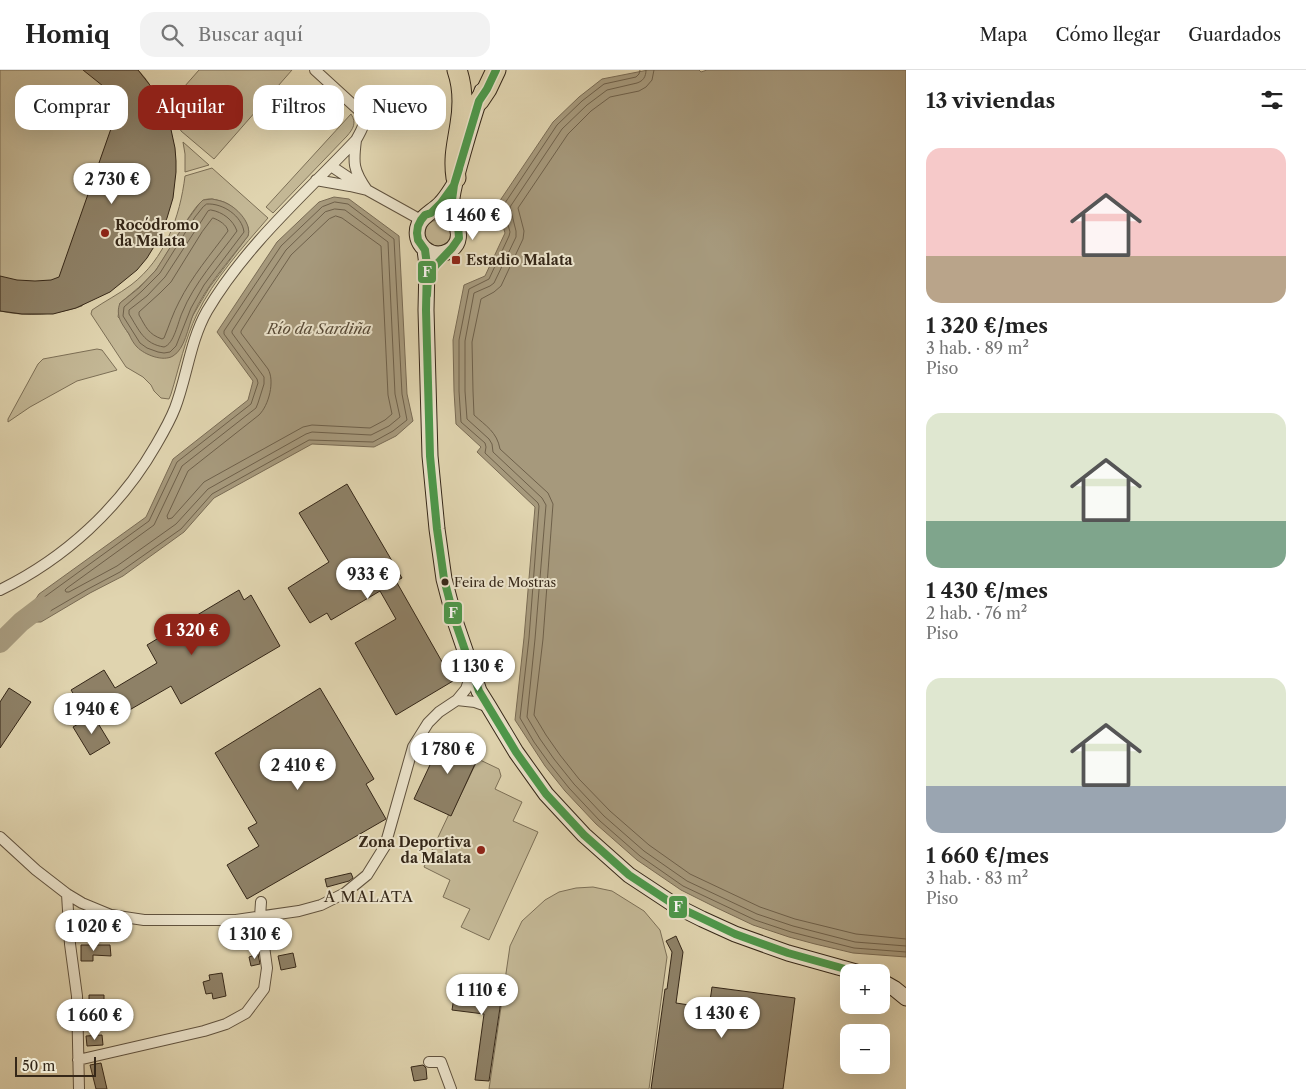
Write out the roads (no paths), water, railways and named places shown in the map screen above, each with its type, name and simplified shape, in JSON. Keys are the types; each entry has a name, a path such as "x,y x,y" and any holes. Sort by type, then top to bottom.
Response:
{"highway":[{"path":"455,181 454,157 461,123 462,100 460,78 457,70"},
{"path":"479,101 496,70"}],"main road":[{"path":"455,220 452,200 455,181 488,70"},
{"path":"455,181 441,203 418,226 417,233 418,240 425,250 428,278 426,310 430,456 437,529 444,579 455,621 479,691 516,752 546,794 584,835 629,875 676,906 735,934 788,953 840,968"},
{"path":"426,216 438,212 450,215 458,225 459,238 434,266 428,278"},
{"path":"425,250 440,254 447,252"},
{"path":"890,986 906,998"}],"street":[{"path":"315,70 363,114 364,124 356,140 353,157 354,167 360,181 367,190"},
{"path":"0,590 44,566 73,543 96,522 131,483 151,454 171,418 198,330 208,310 251,249 356,140"},
{"path":"331,166 367,190 426,216"},
{"path":"316,180 367,190"},
{"path":"0,837 36,870 68,894 96,910 111,915 144,920 236,920 299,911 321,905 345,893 366,875 385,846 413,747 428,723 439,712 457,700 466,690 472,671"},
{"path":"457,700 475,702 489,707"},
{"path":"68,894 70,944 77,996 79,1089"},
{"path":"78,1060 212,1029 246,1013 264,989 267,968 260,916 261,902"},
{"path":"429,1062 441,1062 451,1089"}],"water":[{"path":"648,70 699,70 701,72 707,70 906,70 906,957 853,953 789,937 753,925 681,890 637,860 596,824 545,766 515,720 535,507 477,452 481,447 456,424 453,340 464,285 485,276 505,233 497,205 553,122 579,97 602,79"},
{"name":"Río da Sardiña","path":"334,197 349,199 399,236 407,394 413,421 396,436 374,447 312,444 214,498 184,532 123,576 41,622 21,622 39,594 146,517 173,459 248,400 253,381 217,332 277,242 319,202"},
{"path":"212,199 232,206 240,213 248,227 248,236 204,294 177,353 169,358 149,355 136,346 122,323 118,312 120,303 139,288 156,270 199,204 203,200"}],"waterway":[{"name":"Río da Sardiña","path":"0,643 21,622 42,606"}],"place":[{"name":"Rocódromo da Malata","path":"105,233"},
{"name":"Estadio Malata","path":"456,260"},
{"name":"Feira de Mostras","path":"445,582"},
{"name":"Zona Deportiva da Malata","path":"481,850"}],"district":[{"name":"A MALATA","path":"369,897"}]}
